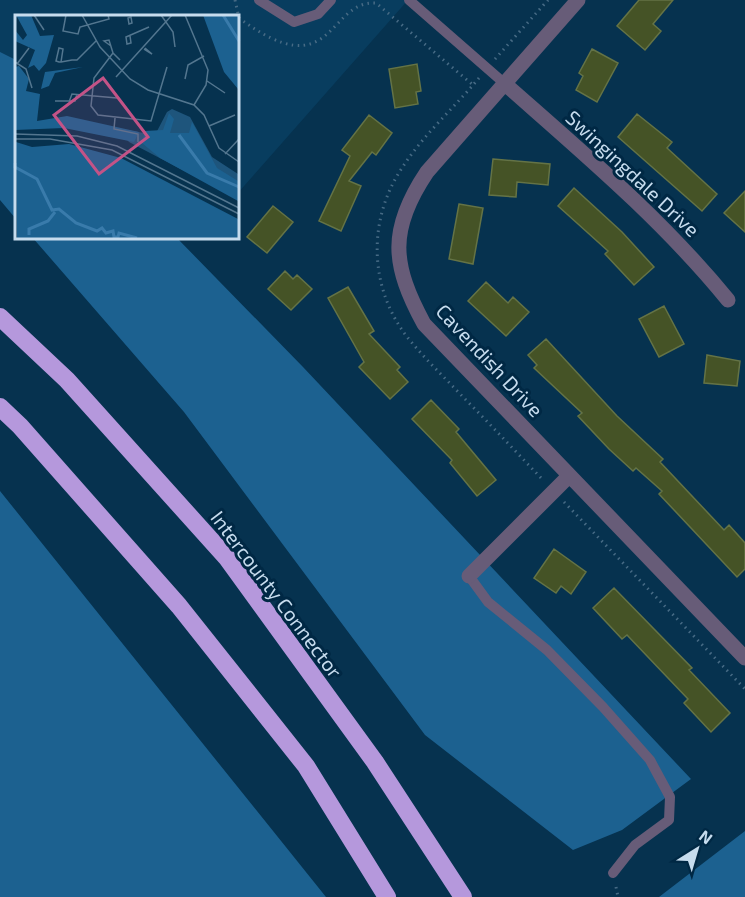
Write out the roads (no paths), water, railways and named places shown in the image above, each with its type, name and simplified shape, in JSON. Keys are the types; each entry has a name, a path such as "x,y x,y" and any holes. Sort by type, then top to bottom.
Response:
{"highway":[{"name":"Intercounty Connector","path":"0,317 67,380 227,558 375,762 463,897"},
{"path":"0,406 179,606 306,766 387,897"}],"street":[{"name":"Cavendish Drive","path":"578,0 427,172 404,213 399,242 400,270 409,296 424,324 745,658"},
{"name":"Swingingdale Drive","path":"504,83 648,212 700,266 728,300"},
{"path":"469,576 569,476"}],"lane":[{"path":"259,0 294,22 318,14 331,0"},
{"path":"409,0 504,83"},
{"path":"469,576 488,602 547,650 603,707 650,760 670,797 669,820 635,844 613,873"}]}
